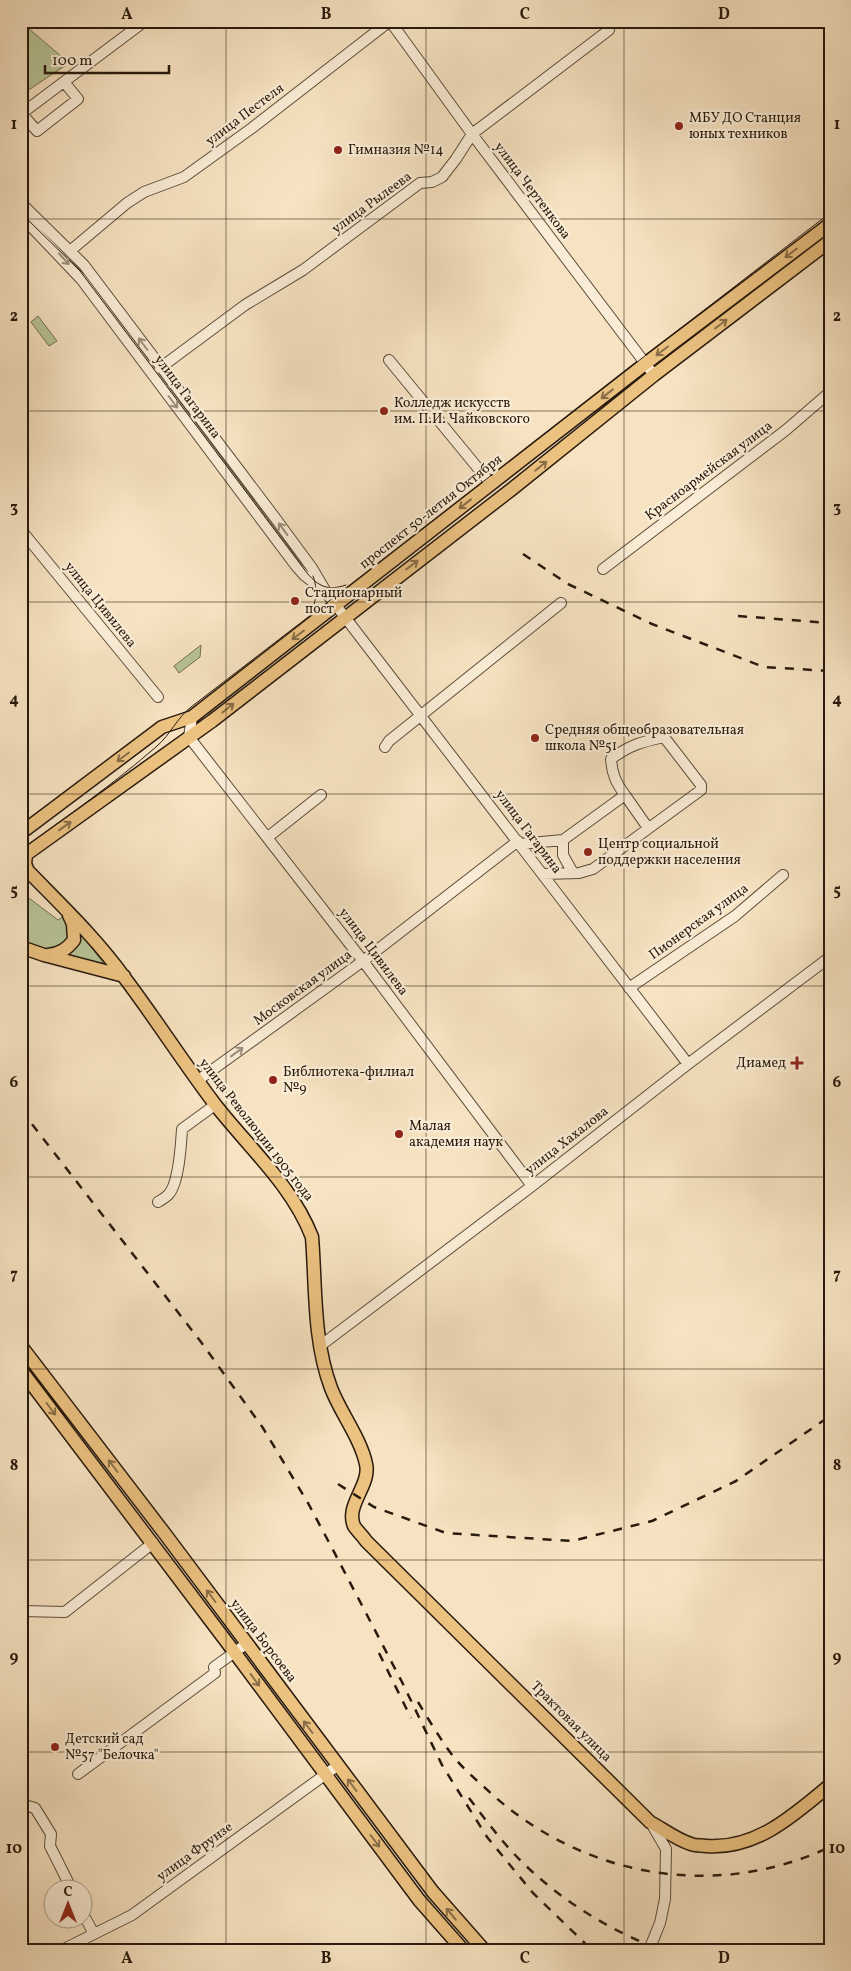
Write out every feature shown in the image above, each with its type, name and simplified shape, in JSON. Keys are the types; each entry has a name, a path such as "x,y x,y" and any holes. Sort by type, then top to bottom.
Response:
{"main road":[{"name":"проспект 50-летия Октября","path":"21,833 162,727 192,717 645,364 830,224"},
{"path":"24,857 212,721 512,489 654,375 830,241"},
{"name":"улица Революции 1905 года","path":"24,857 24,870 83,925 124,976 215,1104 291,1196 306,1222 312,1237 320,1346 331,1387 367,1465 367,1473 361,1489"},
{"name":"улица Революции 1905 года","path":"44,955 62,952 74,940 73,924 67,910"},
{"path":"21,947 124,976"},
{"name":"улица Борсоева","path":"21,1346 433,1892 484,1950"},
{"name":"улица Борсоева","path":"21,1369 419,1900 463,1950"},
{"name":"Трактовая улица","path":"361,1489 354,1505 352,1518 355,1527 366,1541 650,1822 692,1845 721,1847 742,1844 760,1836 790,1817 830,1785"}],"street":[{"name":"улица Чертенкова","path":"390,21 472,134 654,375"},
{"name":"улица Пестеля","path":"70,250 108,216 144,192 184,177 252,128 390,21"},
{"path":"64,82 78,99 37,131 22,114 64,82 144,22"},
{"name":"улица Рылеева","path":"160,368 245,305 303,270 420,183 432,182 442,177 472,134 609,30"},
{"name":"улица Гагарина","path":"21,204 84,265 312,568 328,595"},
{"name":"улица Гагарина","path":"21,216 82,279 296,566 328,595 346,616 688,1064"},
{"path":"389,360 491,484"},
{"name":"Красноармейская улица","path":"603,569 786,430 830,392"},
{"name":"улица Цивилева","path":"21,530 158,697"},
{"path":"386,747 389,741 421,714 561,603"},
{"path":"189,737 192,717"},
{"name":"улица Цивилева","path":"189,737 363,961 532,1186"},
{"path":"543,874 573,873 593,868 648,828 702,788 664,737 638,742 626,748 612,759 612,772 617,785 648,828"},
{"path":"268,838 321,795"},
{"path":"519,843 564,840 625,795"},
{"path":"564,840 563,855 573,873"},
{"name":"Московская улица","path":"198,1081 363,961 519,843"},
{"name":"Пионерская улица","path":"629,988 735,916 783,875"},
{"name":"улица Хахалова","path":"320,1346 830,957"},
{"path":"158,1202 169,1194 176,1174 182,1129 215,1104"},
{"path":"21,1369 32,1359"},
{"path":"21,1611 65,1612 153,1543"},
{"path":"78,1774 216,1673 214,1668 246,1644"},
{"name":"улица Фрунзе","path":"62,1950 132,1916 337,1766"},
{"path":"21,1810 28,1806 35,1808 52,1834 50,1846 66,1878"},
{"path":"650,1822 666,1849 665,1899 660,1923 650,1950"},
{"path":"91,1928 94,1934"}],"green space":[{"path":"21,22 69,63 21,95"},
{"path":"38,316 57,341 49,346 31,322"},
{"path":"201,645 200,657 179,673 174,666"},
{"path":"21,892 58,920 62,917 69,929 66,944 48,949 33,945 21,938"},
{"path":"81,934 104,964 64,955 76,947"}],"tram line":[{"path":"21,213 80,271 307,573 320,585 329,588 346,585"},
{"path":"21,850 141,760 162,742 191,707 830,213"},
{"path":"309,614 314,606 316,596 313,576"}],"railway":[{"path":"523,554 568,584 652,624 764,667 830,671"},
{"path":"738,616 830,623"},
{"path":"21,1110 201,1342 263,1428 308,1503 332,1548 402,1682 442,1765 487,1837 533,1893 592,1950"},
{"path":"338,1484 374,1507 446,1533 572,1541 652,1521 736,1481 830,1416"},
{"path":"379,1653 411,1718"},
{"path":"418,1702 453,1756 494,1796 531,1824 570,1846 611,1862 654,1872 699,1876 743,1873 787,1863 830,1847"},
{"path":"469,1798 493,1830 535,1875 586,1913 624,1934 662,1950"}],"place":[{"name":"МБУ ДО Станция юных техников","path":"679,126"},
{"name":"Гимназия №14","path":"338,150"},
{"name":"Колледж искусств им. П.И. Чайковского","path":"384,411"},
{"name":"Стационарный пост","path":"295,601"},
{"name":"Средняя общеобразовательная школа №51","path":"535,738"},
{"name":"Центр социальной поддержки населения","path":"588,852"},
{"name":"Диамед","path":"797,1063"},
{"name":"Библиотека-филиал №9","path":"273,1080"},
{"name":"Малая академия наук","path":"399,1134"},
{"name":"Детский сад №57 \"Белочка\"","path":"55,1747"}]}
